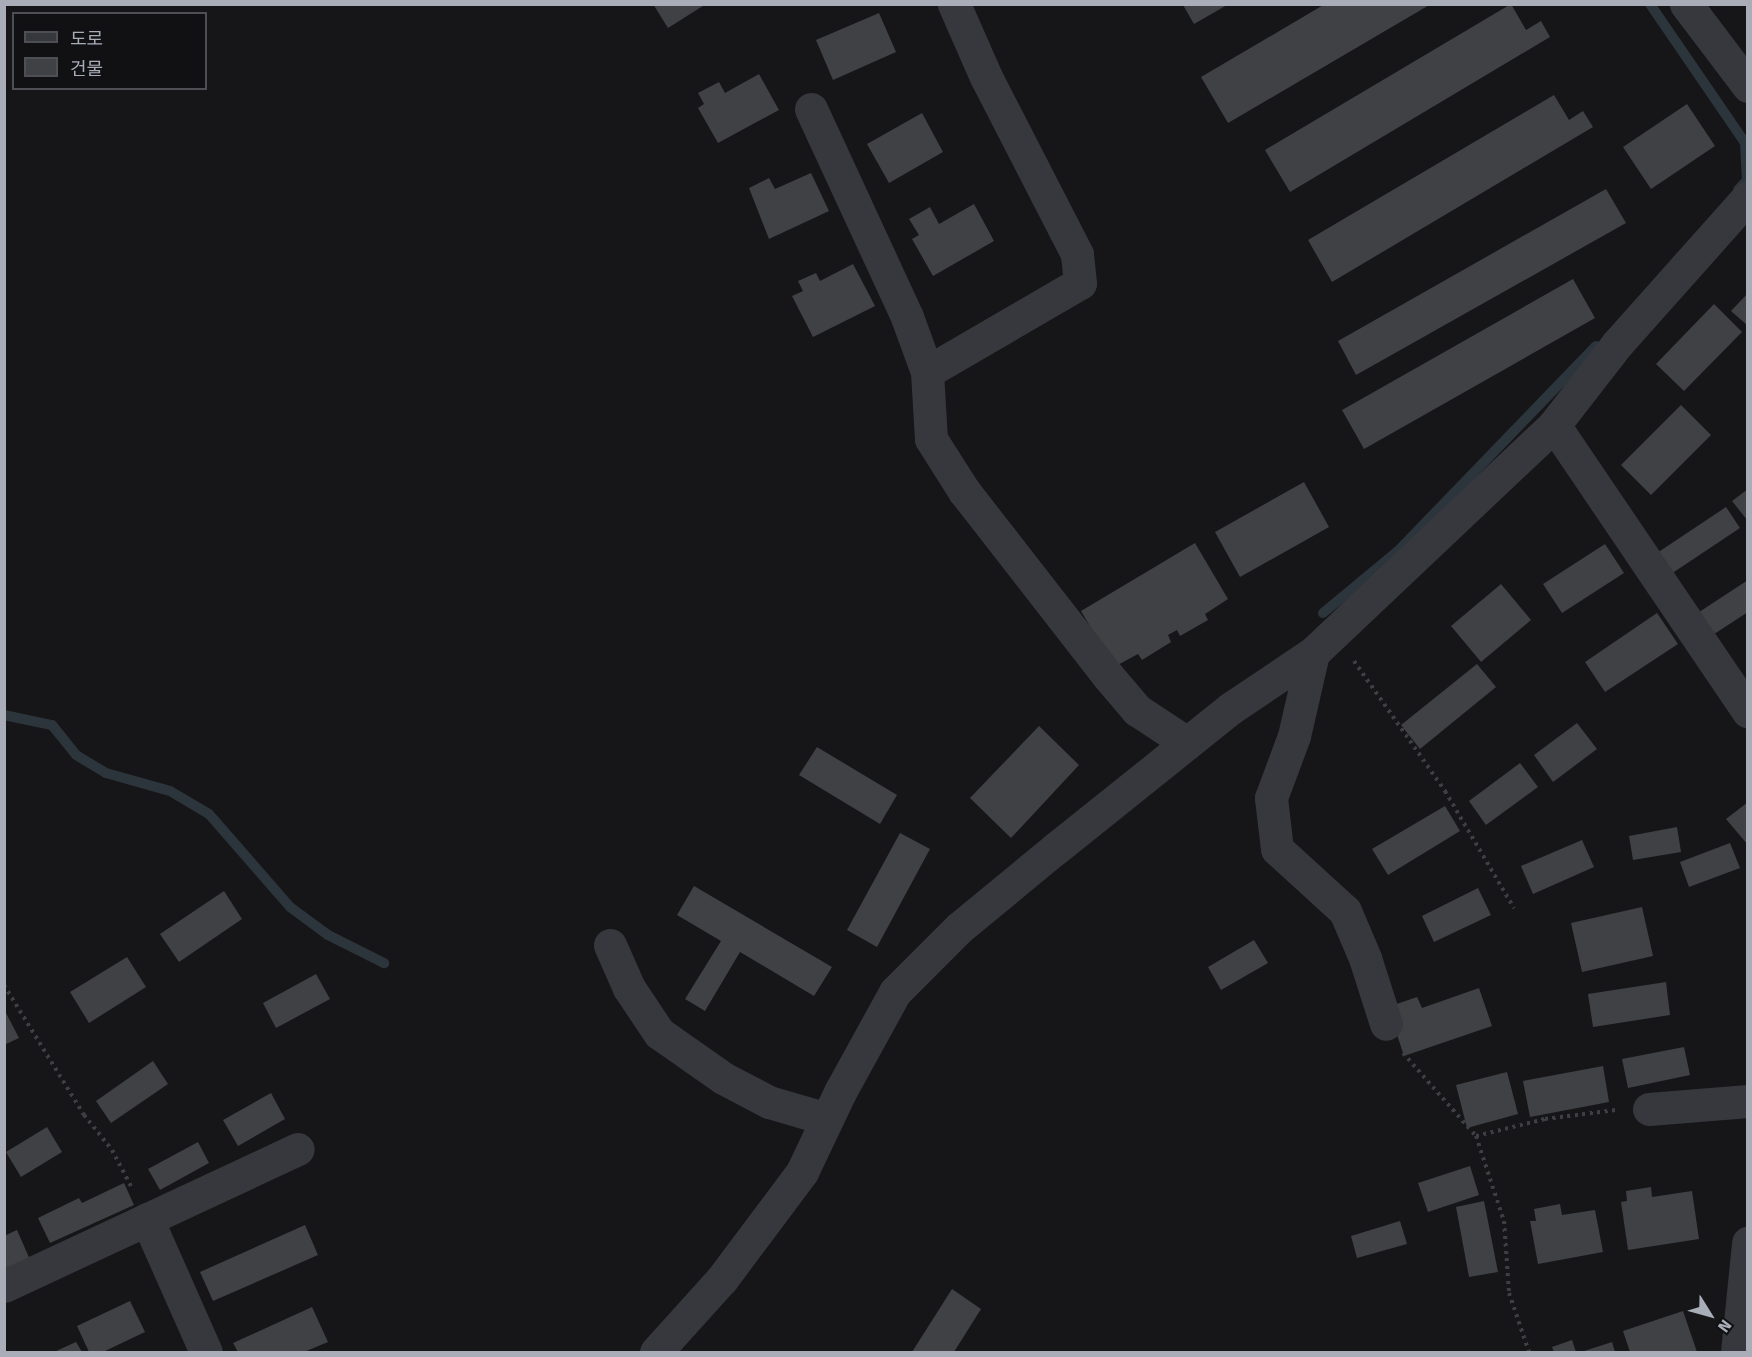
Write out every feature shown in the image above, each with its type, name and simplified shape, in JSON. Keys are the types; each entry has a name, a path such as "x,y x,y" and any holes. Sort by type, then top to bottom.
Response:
{"street":[{"path":"927,372 1080,283 1077,254 986,77 954,4"},
{"path":"1686,4 1748,86"},
{"path":"811,109 907,317 927,372 931,439 964,491 1137,710 1186,743"},
{"path":"656,1353 722,1279 802,1172 827,1119 895,992 959,928 1186,743 1323,643 1554,425 1617,344 1748,197"},
{"path":"1554,425 1748,712"},
{"path":"1323,643 1294,736 1271,798 1277,849 1345,911 1365,958 1386,1024"},
{"path":"610,945 629,988 659,1033 723,1078 769,1102 827,1119"},
{"path":"1649,1108 1748,1101"},
{"path":"4,1286 298,1149"},
{"path":"147,1219 206,1353"},
{"path":"1737,1353 1748,1243"}],"path":[{"path":"1323,643 1439,782 1514,908"},
{"path":"4,985 84,1115 112,1149 147,1219"},
{"path":"1386,1024 1400,1050 1476,1136 1504,1221 1509,1293 1529,1353"},
{"path":"1476,1136 1545,1119 1649,1108"}],"building":[{"path":"653,4 706,4 668,28"},
{"path":"1325,4 1431,4 1228,123 1201,77"},
{"path":"1511,4 1526,30 1541,21 1550,37 1290,192 1265,150"},
{"path":"1183,5 1227,5 1194,24"},
{"path":"879,13 896,52 833,80 816,40"},
{"path":"759,74 779,110 718,143 698,108 704,104 698,93 719,82 725,93"},
{"path":"1554,95 1569,120 1583,111 1593,127 1332,282 1308,240"},
{"path":"1687,104 1715,146 1651,189 1623,147"},
{"path":"922,113 943,152 889,183 867,144"},
{"path":"811,173 829,211 769,239 749,188 769,178 775,189"},
{"path":"1606,189 1626,223 1356,375 1338,341"},
{"path":"974,204 994,241 933,276 912,239 919,235 909,219 930,207 939,224"},
{"path":"853,264 875,306 813,337 792,296 803,291 798,281 816,273 820,281"},
{"path":"1573,279 1595,318 1364,449 1342,410"},
{"path":"1748,293 1748,326 1731,311"},
{"path":"1714,304 1742,332 1684,391 1656,364"},
{"path":"1681,405 1711,435 1651,495 1621,465"},
{"path":"1304,482 1329,527 1240,577 1215,532"},
{"path":"1748,489 1748,521 1732,501"},
{"path":"1726,507 1740,528 1668,576 1654,555"},
{"path":"1195,543 1228,599 1205,614 1208,620 1180,636 1177,630 1168,635 1171,642 1142,660 1138,654 1114,667 1081,611"},
{"path":"1605,544 1624,573 1562,613 1543,584"},
{"path":"1748,580 1748,612 1708,638 1693,616"},
{"path":"1501,584 1531,620 1481,662 1451,626"},
{"path":"1657,613 1678,644 1605,692 1585,662"},
{"path":"1477,664 1496,687 1420,749 1401,725"},
{"path":"1577,723 1597,749 1553,782 1534,755"},
{"path":"1039,726 1079,765 1011,838 970,798"},
{"path":"817,747 897,795 880,824 799,775"},
{"path":"1520,763 1538,787 1486,825 1469,801"},
{"path":"1748,802 1748,845 1726,819"},
{"path":"1445,806 1460,831 1388,875 1372,849"},
{"path":"1677,827 1681,852 1633,860 1629,836"},
{"path":"900,833 930,849 877,947 847,930"},
{"path":"1582,840 1594,867 1533,894 1521,866"},
{"path":"1730,843 1740,868 1689,887 1680,862"},
{"path":"694,886 832,967 814,996 740,952 705,1011 685,999 721,941 677,915"},
{"path":"1478,888 1491,915 1434,942 1422,916"},
{"path":"224,891 242,919 179,962 160,934"},
{"path":"1642,907 1653,956 1582,972 1571,923"},
{"path":"1254,940 1268,963 1221,990 1208,967"},
{"path":"127,957 146,987 89,1023 70,992"},
{"path":"316,974 330,999 276,1028 263,1003"},
{"path":"1666,982 1670,1015 1593,1027 1588,994"},
{"path":"1479,988 1492,1026 1404,1056 1388,1007 1417,997 1422,1008"},
{"path":"4,1009 19,1038 4,1045"},
{"path":"1684,1047 1690,1075 1628,1088 1622,1059"},
{"path":"153,1061 168,1084 111,1123 96,1101"},
{"path":"1603,1066 1609,1102 1530,1117 1523,1081"},
{"path":"1507,1072 1518,1114 1467,1128 1456,1085"},
{"path":"271,1093 285,1119 238,1146 223,1120"},
{"path":"47,1127 62,1152 21,1177 6,1152"},
{"path":"198,1142 209,1163 160,1190 148,1169"},
{"path":"1470,1166 1479,1195 1428,1212 1418,1183"},
{"path":"124,1183 134,1205 50,1243 38,1218 79,1198 82,1203"},
{"path":"1651,1187 1652,1197 1692,1191 1699,1239 1628,1250 1621,1202 1627,1201 1626,1191"},
{"path":"1484,1201 1498,1272 1469,1277 1456,1207"},
{"path":"1560,1204 1562,1215 1595,1210 1603,1252 1538,1264 1530,1221 1536,1221 1534,1209"},
{"path":"1400,1221 1407,1244 1357,1258 1351,1236"},
{"path":"305,1225 318,1255 213,1301 200,1272"},
{"path":"17,1230 31,1262 4,1274 4,1236"},
{"path":"952,1289 981,1309 954,1352 912,1352"},
{"path":"130,1301 145,1332 103,1352 89,1352 77,1326"},
{"path":"312,1307 328,1342 304,1352 238,1352 233,1343"},
{"path":"1683,1311 1697,1352 1630,1352 1623,1331"},
{"path":"1572,1340 1576,1352 1554,1352 1552,1347"},
{"path":"76,1342 82,1352 54,1352"},
{"path":"1612,1342 1615,1352 1581,1352"}],"waterway":[{"path":"1650,4 1745,143 1747,180 1738,190"},
{"path":"1323,613 1398,551 1596,346"},
{"path":"4,715 52,725 76,755 106,773 170,791 209,814 290,907 328,935 384,963"}]}
